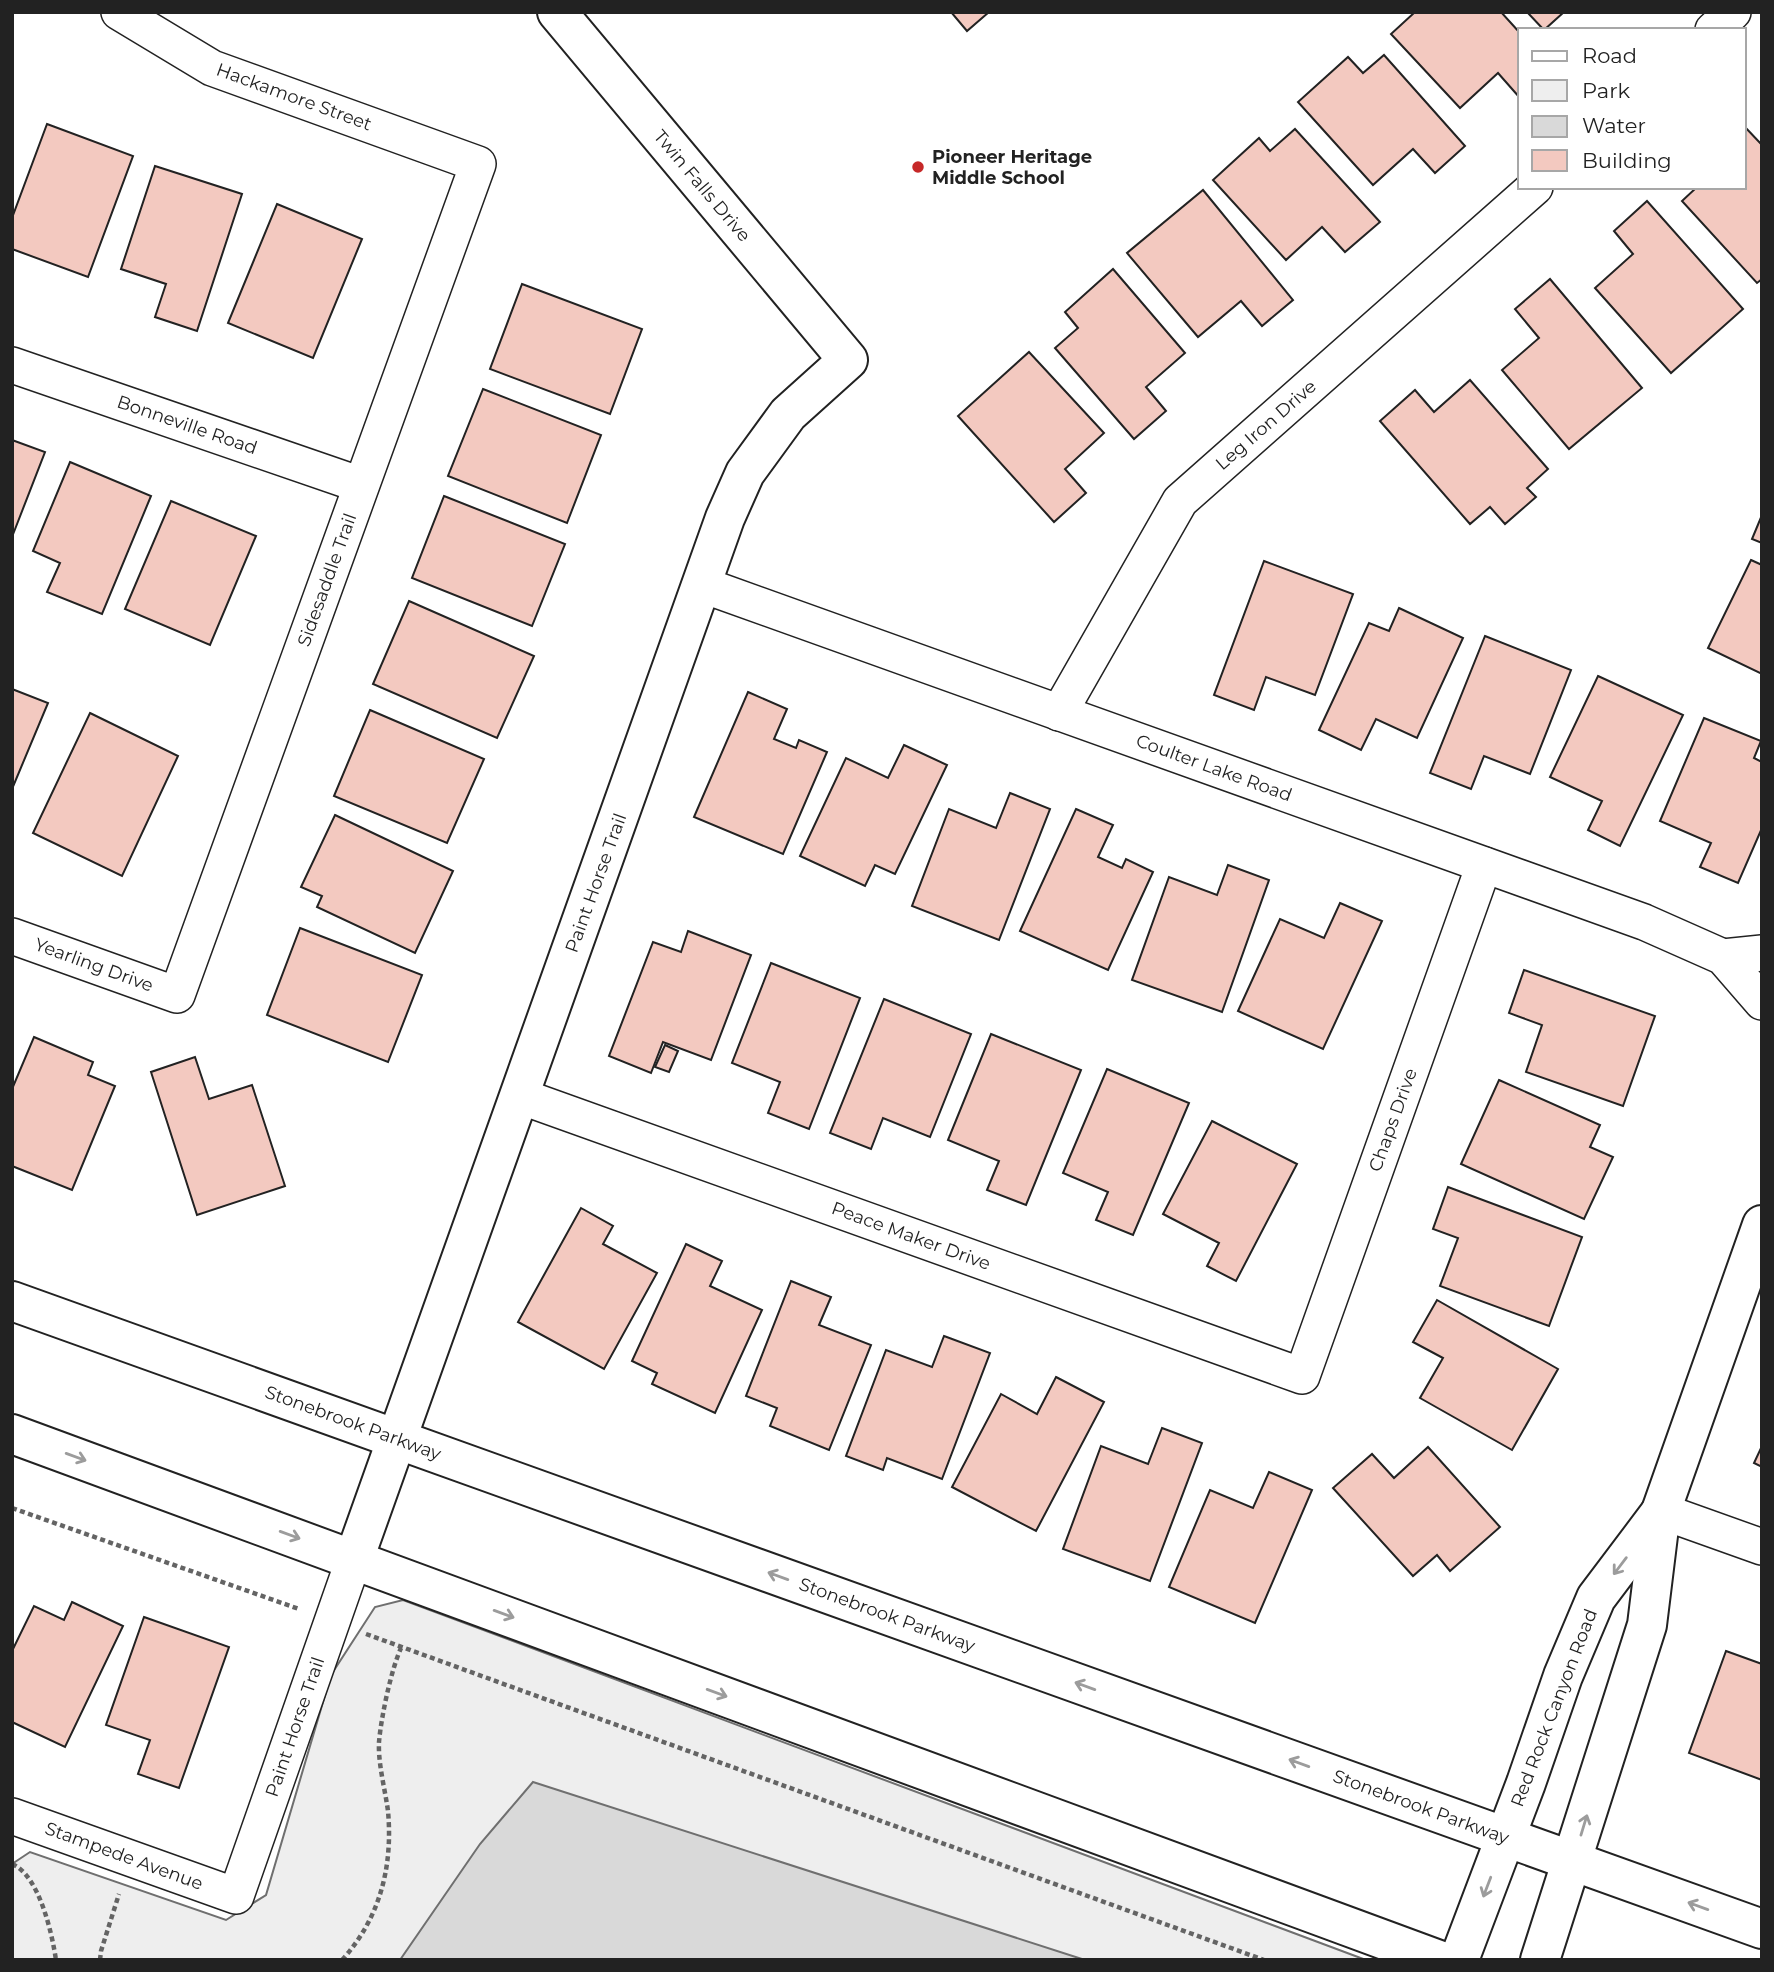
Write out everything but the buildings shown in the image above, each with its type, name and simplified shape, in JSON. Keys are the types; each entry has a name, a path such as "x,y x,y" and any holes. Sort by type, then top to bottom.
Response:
{"main road":[{"name":"Twin Falls Drive","path":"557,12 848,360"},
{"name":"Paint Horse Trail","path":"354,1559 725,519 745,473 788,414 848,360"},
{"name":"Red Rock Canyon Road","path":"1540,1960 1647,1625 1661,1511 1762,1225"},
{"name":"Stonebrook Parkway","path":"12,1301 1762,1929"},
{"path":"12,1434 1439,1960"},
{"name":"Red Rock Canyon Road","path":"1459,1960 1506,1838 1563,1676 1596,1598 1661,1511"}],"street":[{"name":"Hackamore Street","path":"119,12 212,68 478,164"},
{"path":"1715,28 1733,12"},
{"name":"Sidesaddle Trail","path":"177,995 478,164"},
{"name":"Leg Iron Drive","path":"1059,713 1180,501 1533,189"},
{"name":"Bonneville Road","path":"12,365 361,485"},
{"name":"Coulter Lake Road","path":"703,585 1644,922 1723,957 1762,1002"},
{"name":"Chaps Drive","path":"1302,1376 1485,865"},
{"name":"Yearling Drive","path":"12,936 177,995"},
{"name":"Coulter Lake Road","path":"1723,957 1762,953"},
{"name":"Peace Maker Drive","path":"520,1096 1302,1376"},
{"path":"1661,1511 1762,1547"},
{"name":"Paint Horse Trail","path":"236,1896 354,1559"},
{"name":"Stampede Avenue","path":"12,1816 236,1896"}],"path":[{"path":"12,1508 333,1620 401,1648 1264,1960"},
{"path":"342,1960 357,1944 381,1897 384,1883 388,1856 388,1814 379,1743 394,1663 401,1648"},
{"path":"100,1960 111,1914 132,1859"},
{"path":"12,1864 21,1867 34,1887 51,1928 56,1960"}],"green space":[{"path":"403,1600 1366,1960 12,1960 12,1864 30,1852 226,1920 266,1895 331,1675 375,1607"}],"water":[{"path":"533,1782 1085,1960 400,1960 480,1844"}],"place":[{"name":"Pioneer Heritage Middle School","path":"918,167"}]}
